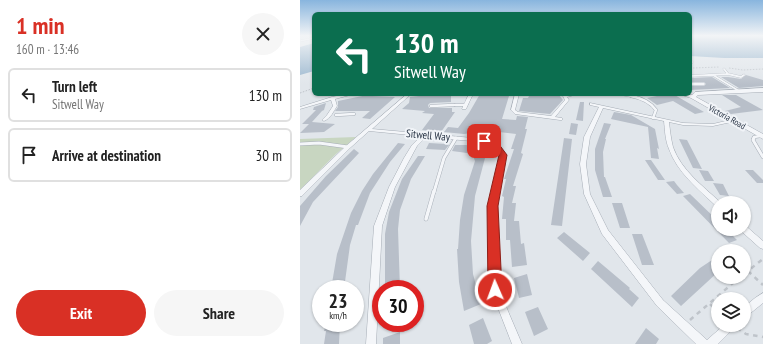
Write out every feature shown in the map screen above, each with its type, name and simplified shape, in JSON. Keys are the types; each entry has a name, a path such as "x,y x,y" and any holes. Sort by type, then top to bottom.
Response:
{"street":[{"path":"693,94 763,90"},
{"name":"Victoria Road","path":"693,94 762,136"},
{"path":"300,108 342,96"},
{"path":"300,194 348,147 407,96"},
{"path":"454,105 464,107 470,96"},
{"path":"516,96 513,110 517,113 560,119"},
{"path":"552,118 567,100 565,96"},
{"path":"324,120 329,116 335,106 332,98"},
{"path":"592,104 666,121 696,126 713,125 734,120"},
{"path":"601,106 587,137 582,164 587,194 605,232 660,303 704,344"},
{"path":"329,116 336,115"},
{"path":"666,121 666,135 674,157 694,182 711,198"},
{"name":"Sitwell Way","path":"368,130 484,141 495,145 503,155 492,206 495,290 517,344"},
{"path":"371,344 378,226 392,187 415,145 425,135"},
{"path":"751,235 763,246"},
{"path":"751,308 761,302"},
{"path":"710,344 724,332"}],"lane":[{"path":"724,69 728,74"},
{"path":"692,76 728,74 741,77 744,75"},
{"path":"712,75 739,91"},
{"path":"692,84 704,84"},
{"path":"629,96 642,99 654,107 656,110 653,118"},
{"path":"431,106 454,105"},
{"path":"336,115 354,114"},
{"name":"Victoria Road","path":"762,136 754,137 753,140 763,157"},
{"path":"426,219 444,158 456,138"},
{"path":"300,144 318,143 348,147"}],"path":[{"path":"300,93 312,89"},
{"path":"751,269 763,259"},
{"path":"751,274 763,285"},
{"path":"686,327 690,320 700,314 730,284"},
{"path":"743,332 763,337"}],"green space":[{"path":"356,137 336,154 300,190 300,139"}],"water":[{"path":"300,52 312,52 312,72 300,75"},
{"path":"692,52 763,52 763,58 692,56"}],"building":[{"path":"746,75 763,80 763,86 739,88 721,77 741,79"},
{"path":"712,77 730,88 692,90 692,86 704,86 706,84 704,82 692,82 692,78"},
{"path":"722,95 736,95 763,110 731,114 725,111 741,107"},
{"path":"362,96 395,97 370,119 362,118 370,111 335,111 338,107 338,101"},
{"path":"451,96 451,102 430,103 428,105 429,108 452,108 452,112 455,112 441,132 422,130 434,114 422,113 425,111 402,109 409,103 410,97"},
{"path":"479,96 509,96 502,119 516,120 517,116 528,117 525,129 527,129 521,153 523,154 513,186 516,186 512,203 516,203 514,221 519,221 521,244 524,243 527,265 512,267 510,240 506,240 506,219 502,219 504,197 502,196 506,179 504,179 514,149 511,149 516,134 490,131 489,133 477,132 464,134 444,132 448,127 458,128"},
{"path":"529,96 560,96 563,100 550,114 519,111 523,98 528,98"},
{"path":"657,96 676,96 704,112 695,114 673,101 657,105 647,98"},
{"path":"580,102 584,102 583,121 576,120"},
{"path":"326,103 324,110 312,122 335,124 324,132 300,133 309,124 302,124 316,110 313,110 314,107"},
{"path":"614,112 631,115 655,129 659,149 657,148 659,159 651,158 648,127 611,119"},
{"path":"571,123 578,124 576,135 569,134"},
{"path":"604,123 611,124 605,139 603,152 604,177 612,197 603,197 595,170 595,149"},
{"path":"564,138 572,139 562,226 551,225"},
{"path":"679,139 687,140 702,169 693,168"},
{"path":"398,143 405,144 390,162 370,193 358,225 356,225 350,245 345,280 333,280 337,254 351,213 362,191 373,174"},
{"path":"429,143 449,145 445,150 426,149"},
{"path":"455,145 472,146 467,153 452,151"},
{"path":"354,149 359,153 313,202 300,226 300,206 326,176"},
{"path":"483,151 485,158 475,196 471,241 473,274 481,304 464,311 459,282 457,249 460,220 464,195 475,161 472,153"},
{"path":"418,156 425,156 411,179 400,210 398,229 400,280 385,280 385,234 389,212 402,179"},
{"path":"645,160 651,160 665,180 658,180"},
{"path":"699,170 708,171 714,181 705,181"},
{"path":"745,170 753,170 763,180 763,183 757,183"},
{"path":"674,181 684,193 677,194 666,182"},
{"path":"713,183 723,184 729,196 720,195"},
{"path":"690,194 711,214 711,225 683,196"},
{"path":"612,203 622,203 630,228 620,228"},
{"path":"564,232 590,253 583,261 557,238"},
{"path":"632,234 642,234 654,265 642,265"},
{"path":"722,236 733,236 737,240 729,243"},
{"path":"598,261 630,288 629,289 639,298 632,307 591,269"},
{"path":"711,261 711,278 681,306 671,296 700,268"},
{"path":"527,274 532,295 519,298 514,278"},
{"path":"538,307 548,329 534,336 525,312"},
{"path":"483,318 492,341 487,344 474,344 469,325"},
{"path":"646,328 659,339 656,344 635,344"},
{"path":"326,332 340,332 339,344 324,344"},
{"path":"400,332 400,344 383,344 383,338"}],"route":[{"path":"484,141 495,145 503,155 492,206 495,290"}]}
